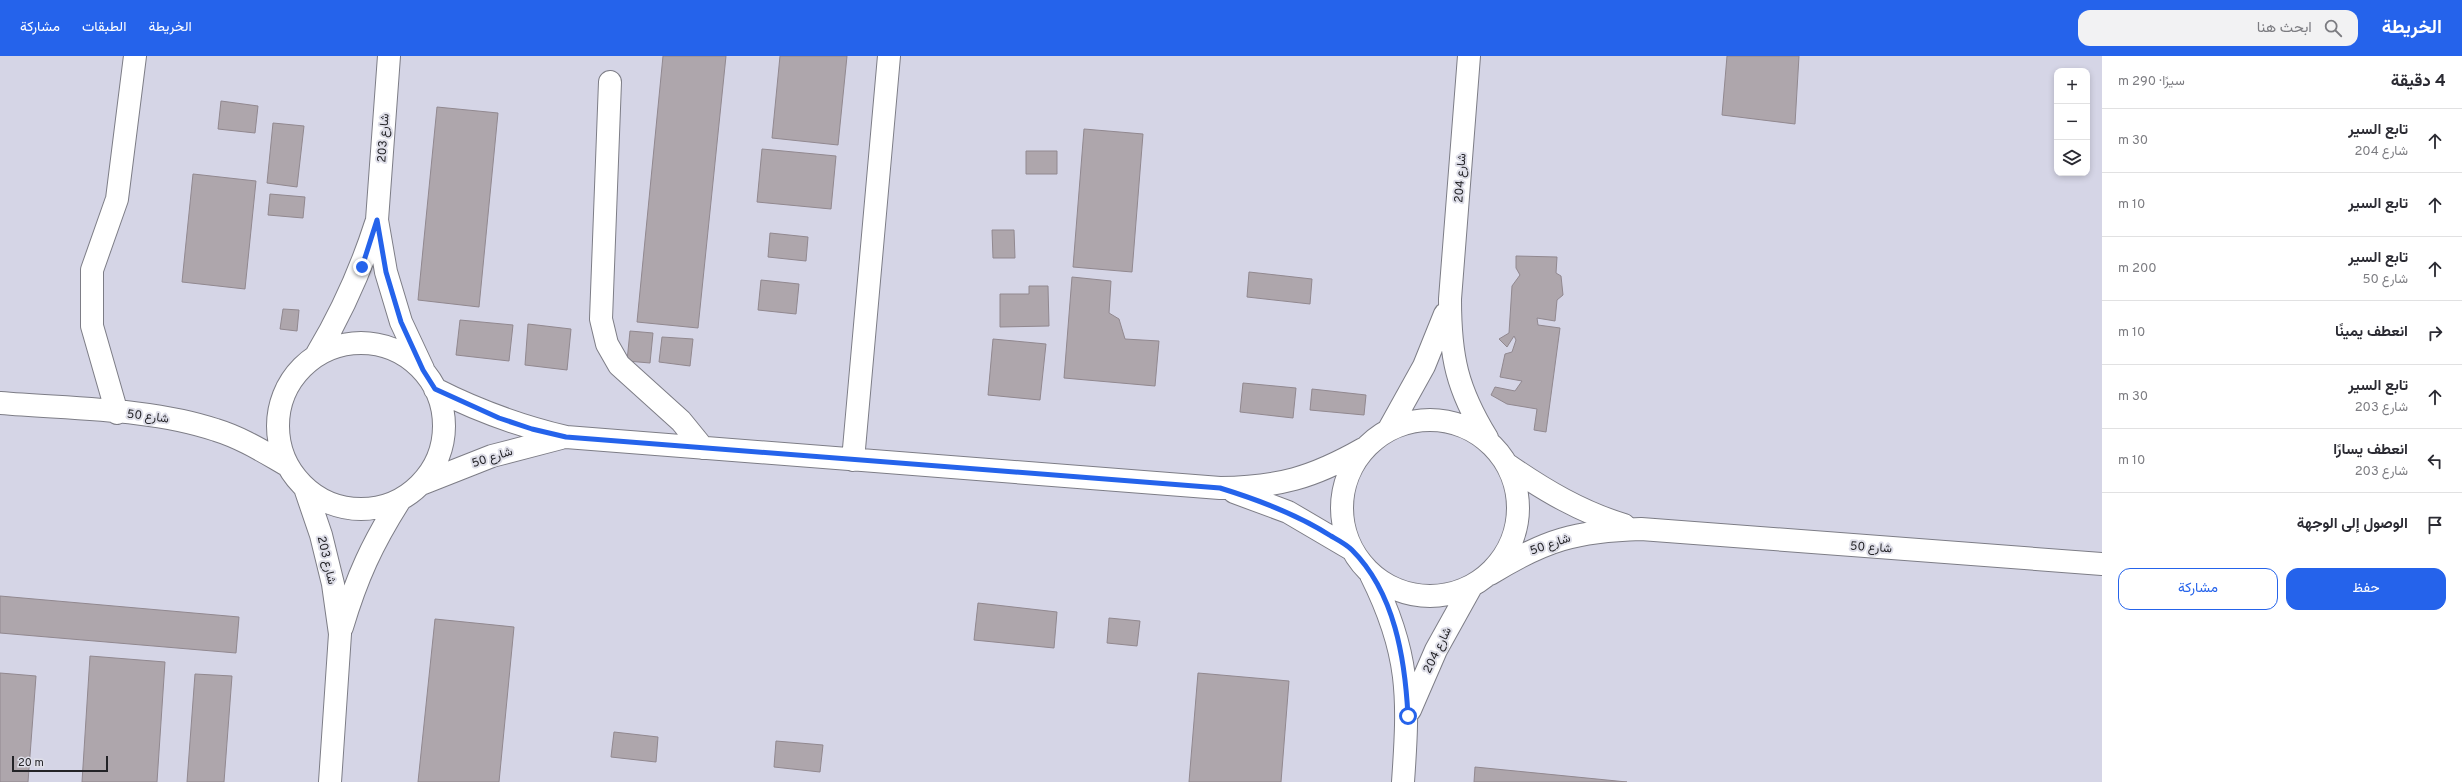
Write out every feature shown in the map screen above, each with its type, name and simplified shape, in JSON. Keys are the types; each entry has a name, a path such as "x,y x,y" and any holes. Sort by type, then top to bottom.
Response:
{"street":[{"path":"117,413 92,326 92,270 117,199 135,56"},
{"name":"شارع 203","path":"317,354 351,293 362,267 377,220 389,56"},
{"path":"853,460 889,56"},
{"name":"شارع 204","path":"1469,56 1450,299 1450,337 1456,374 1470,409 1489,441"},
{"path":"610,82 601,319 607,344 619,365 681,421 703,448"},
{"name":"شارع 203","path":"377,220 386,272 401,322 423,370"},
{"name":"شارع 204","path":"1389,429 1424,366 1450,299"},
{"path":"361,342 384,346 398,352 423,370 435,389 443,413 443,439 436,463 421,484 400,500 376,508 351,508 326,502 305,488 287,465 279,445 277,424 280,404 288,384 301,367 317,354 339,345 361,342"},
{"name":"شارع 50","path":"435,389 499,418 532,429 566,437 1220,488 1257,488 1295,481 1330,468 1363,449"},
{"name":"شارع 50","path":"0,403 179,420 217,430 253,445 287,465"},
{"path":"1414,420 1441,420 1467,427 1489,441 1508,465 1518,493 1518,523 1508,551 1490,574 1471,587 1437,597 1402,592 1371,575 1351,549 1342,524 1342,497 1349,471 1363,449 1389,429 1414,420"},
{"name":"شارع 50","path":"421,484 492,456 566,437"},
{"name":"شارع 50","path":"1508,465 1538,486 1570,505 1605,519 1640,530"},
{"name":"شارع 203","path":"305,488 322,535 333,584 340,634 330,782"},
{"name":"شارع 50","path":"1220,488 1288,512 1351,549"},
{"name":"شارع 203","path":"340,634 354,587 374,542 400,500"},
{"name":"شارع 50","path":"1490,574 1524,553 1561,538 1600,530 1640,530 2102,564"},
{"name":"شارع 204","path":"1371,575 1388,608 1400,643 1406,680 1408,716 1403,782"},
{"name":"شارع 204","path":"1408,716 1436,650 1471,587"}],"shaded area":[{"path":"0,56 2102,56 2102,782 0,782"}],"building":[{"path":"663,56 726,56 698,328 637,322"},
{"path":"780,56 847,56 838,145 772,138"},
{"path":"1727,56 1799,56 1795,124 1722,115"},
{"path":"221,101 258,106 255,133 218,129"},
{"path":"437,107 498,113 479,307 418,300"},
{"path":"273,123 304,126 297,187 267,183"},
{"path":"1084,129 1143,134 1132,272 1073,267"},
{"path":"762,149 836,156 831,209 757,202"},
{"path":"1026,151 1057,151 1057,174 1026,174"},
{"path":"193,174 256,181 245,289 182,282"},
{"path":"270,194 305,197 303,218 268,215"},
{"path":"992,230 1014,230 1015,258 993,258"},
{"path":"770,233 808,237 806,261 768,257"},
{"path":"1516,256 1557,257 1556,273 1561,276 1563,295 1557,300 1555,321 1537,318 1538,325 1560,328 1546,432 1534,430 1537,409 1507,404 1491,395 1495,387 1515,391 1522,381 1500,377 1505,354 1512,352 1516,340 1514,336 1507,347 1499,339 1509,333 1512,286 1520,275 1516,268"},
{"path":"1249,272 1312,279 1310,304 1247,297"},
{"path":"1072,277 1111,281 1109,313 1119,319 1125,339 1159,341 1155,386 1064,378"},
{"path":"761,280 799,284 796,314 758,310"},
{"path":"1029,286 1048,286 1049,326 1000,327 1000,294 1029,294"},
{"path":"283,309 299,310 297,331 280,329"},
{"path":"460,320 513,325 509,361 456,355"},
{"path":"528,324 571,329 567,370 525,365"},
{"path":"630,331 653,333 650,363 627,361"},
{"path":"662,337 693,339 690,366 659,362"},
{"path":"993,339 1046,344 1040,400 988,395"},
{"path":"1243,383 1296,388 1293,418 1240,412"},
{"path":"1312,389 1366,395 1364,415 1310,410"},
{"path":"0,596 239,617 236,653 0,633"},
{"path":"978,603 1057,612 1054,648 974,640"},
{"path":"1109,618 1140,621 1137,646 1107,643"},
{"path":"435,619 514,627 499,782 418,782"},
{"path":"90,656 165,662 157,782 82,782"},
{"path":"0,673 36,676 28,782 0,782"},
{"path":"1198,673 1289,681 1281,782 1189,782"},
{"path":"195,674 232,676 224,782 187,782"},
{"path":"614,732 658,737 656,762 611,757"},
{"path":"776,741 823,745 820,772 774,767"},
{"path":"1475,767 1627,782 1474,782"}],"route":[{"path":"362,267 377,220 386,272 401,322 423,370 435,389 466,405 532,429 566,437 1220,488 1288,512 1321,529 1351,549 1371,575 1388,608 1400,643 1406,680 1408,716"}]}
